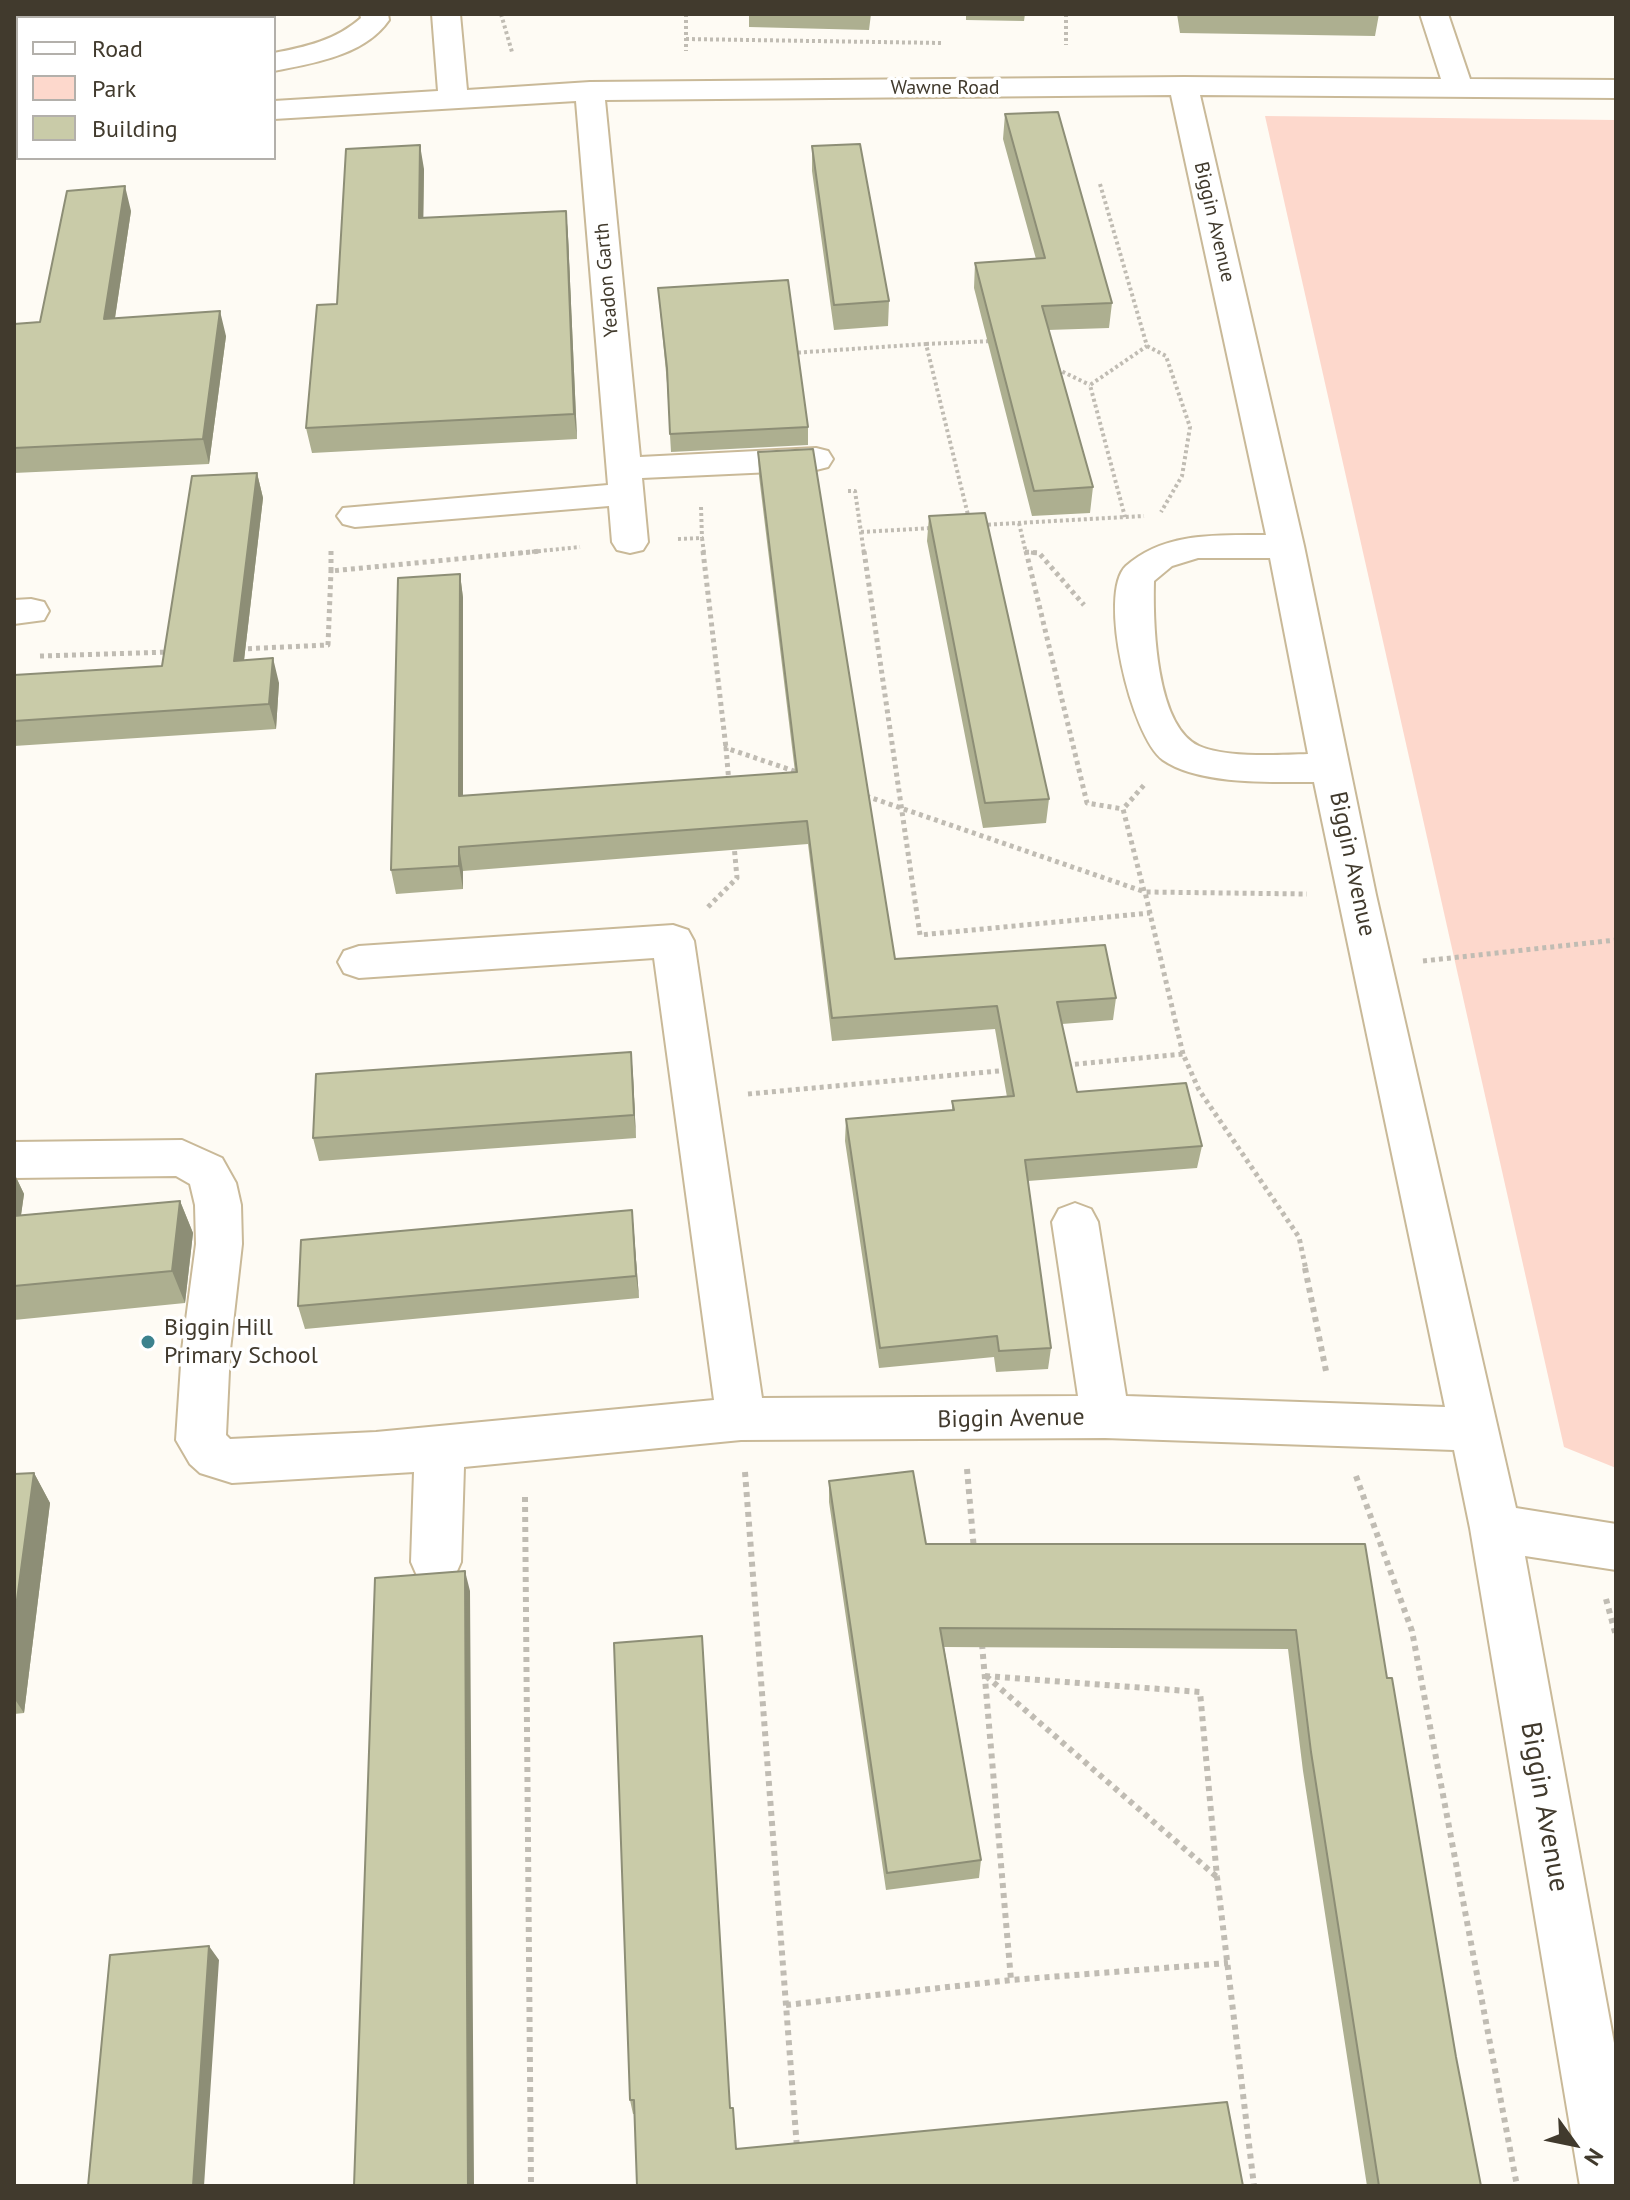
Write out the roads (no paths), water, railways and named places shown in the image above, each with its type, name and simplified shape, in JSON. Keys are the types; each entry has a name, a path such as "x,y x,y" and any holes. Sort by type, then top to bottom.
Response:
{"street":[{"path":"276,62 339,47 360,35 375,20 374,14"},
{"path":"446,14 453,98"},
{"path":"1434,14 1458,87"},
{"name":"Wawne Road","path":"276,110 590,91 1184,86 1616,89"},
{"name":"Biggin Avenue","path":"1184,86 1286,546 1356,895 1495,1528 1610,2186"},
{"name":"Yeadon Garth","path":"590,91 630,542"},
{"path":"355,516 816,459"},
{"name":"Biggin Avenue","path":"1286,546 1197,547 1159,558 1136,577 1136,621 1152,715 1175,750 1211,763 1332,768"},
{"path":"359,962 673,941 741,1419"},
{"name":"Biggin Avenue","path":"14,1160 182,1158 206,1171 218,1205 219,1244 201,1440 217,1459 232,1461 376,1454 741,1419 1105,1417 1473,1429"},
{"path":"1075,1222 1105,1417"},
{"path":"436,1562 440,1449"},
{"path":"1495,1528 1616,1547"}],"place":[{"name":"Biggin Hill Primary School","path":"148,1342"}]}
